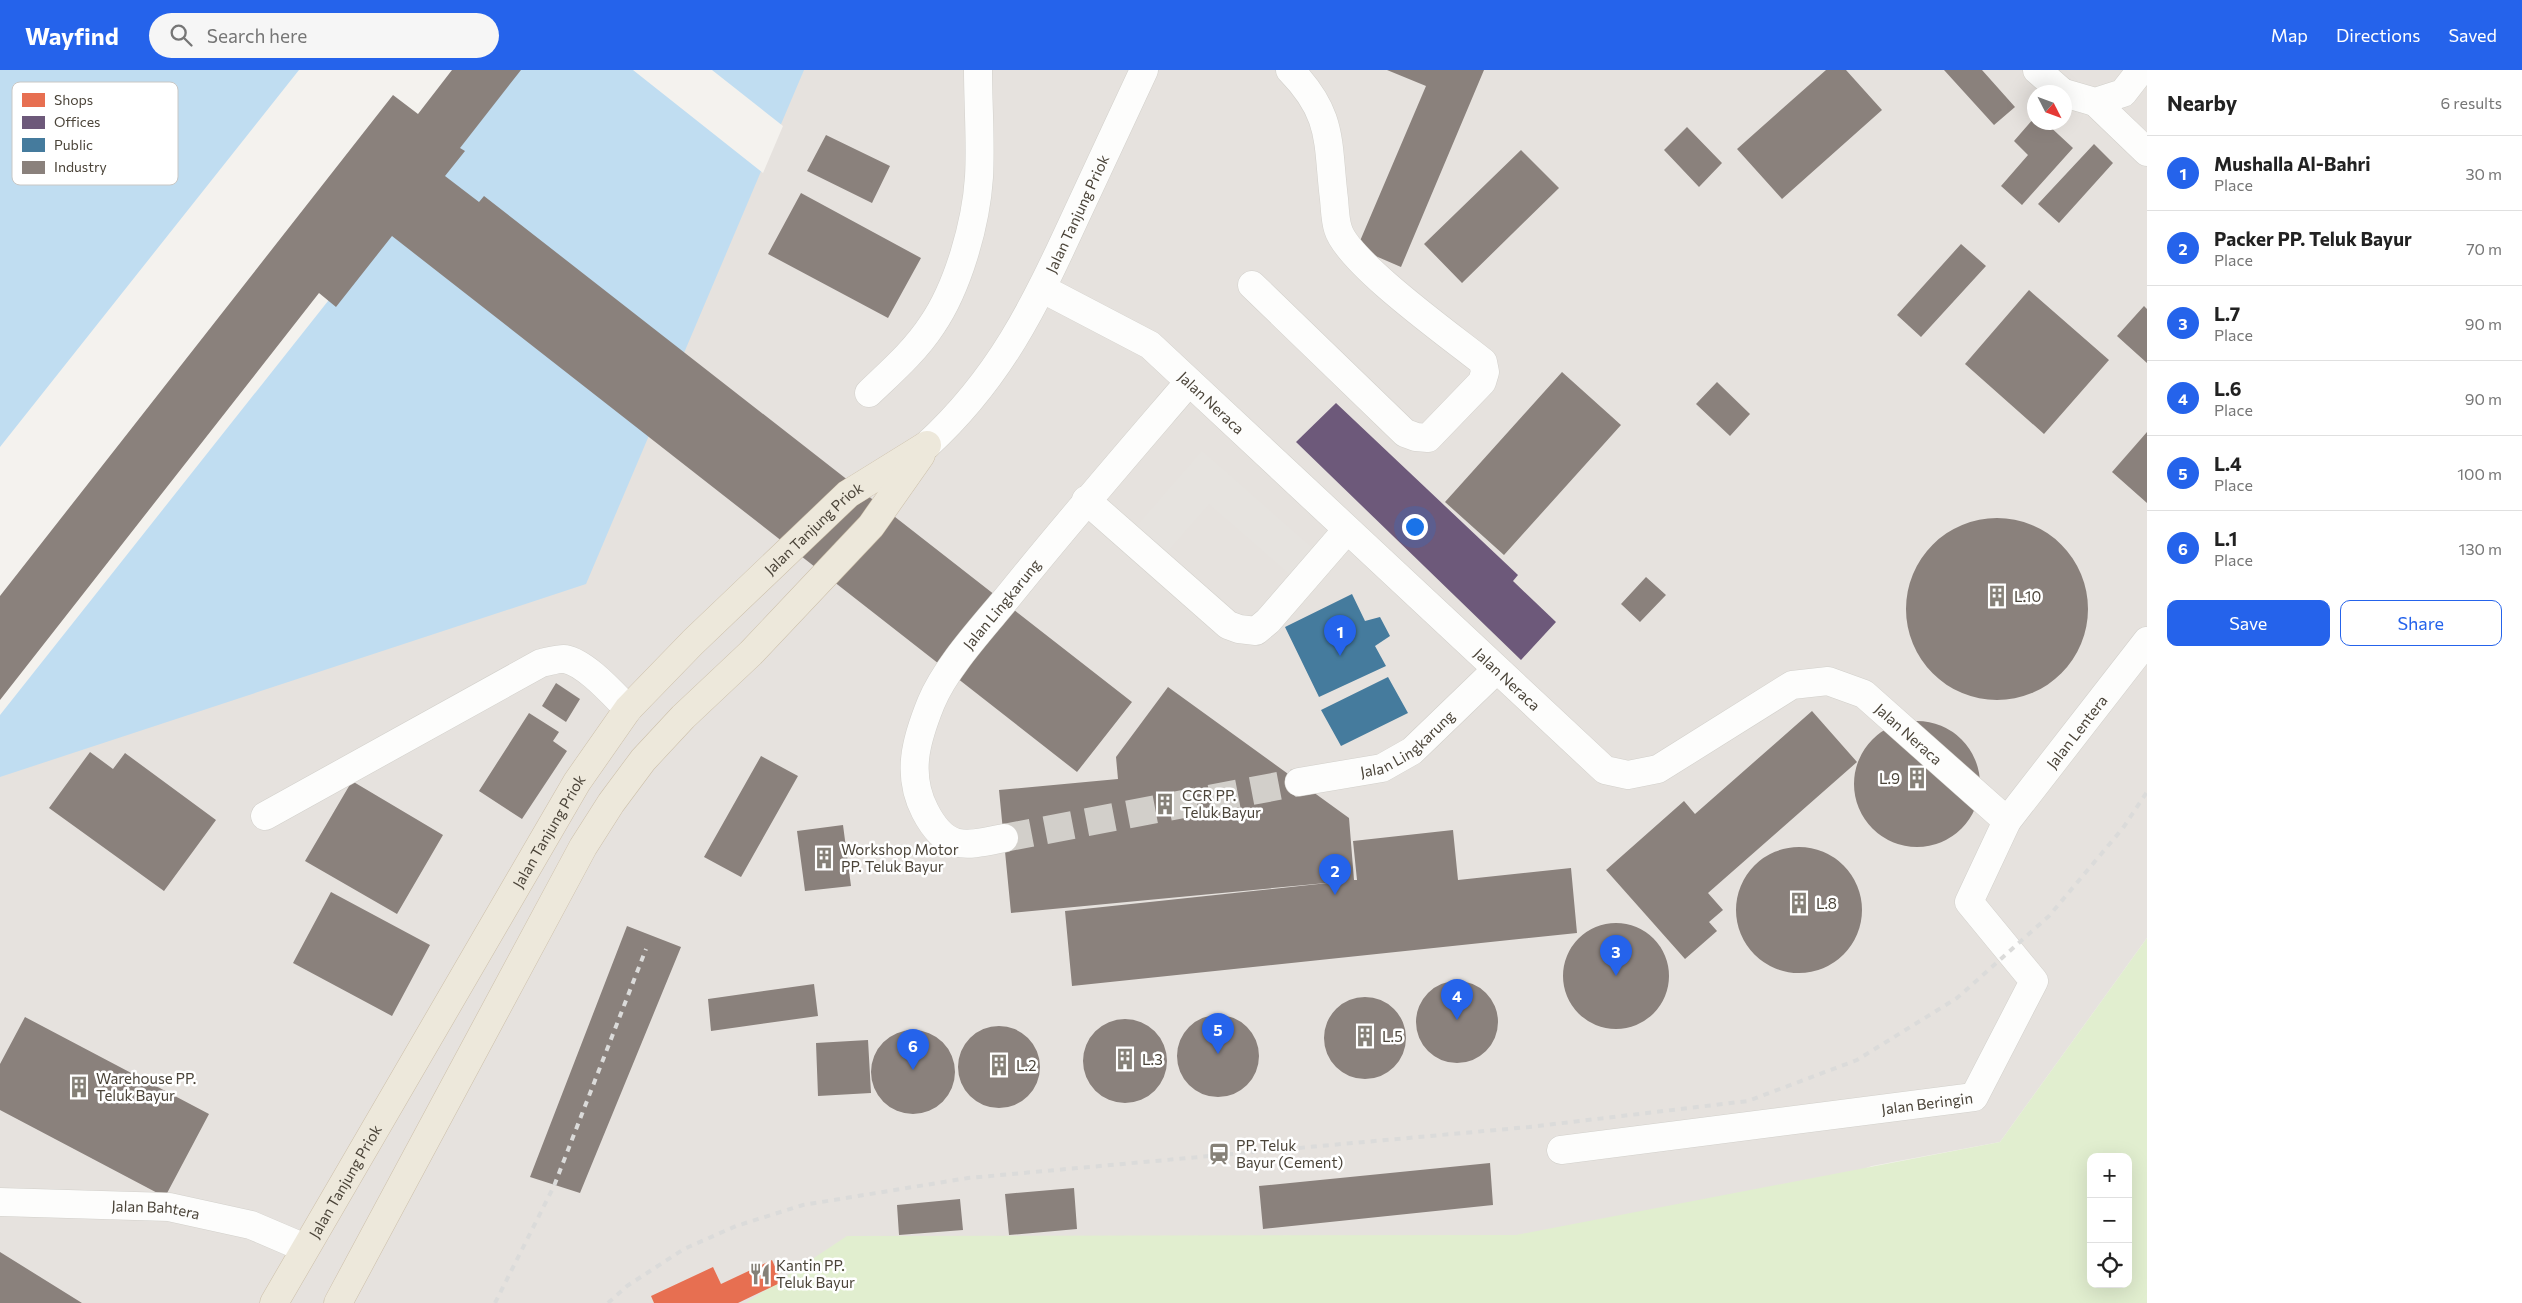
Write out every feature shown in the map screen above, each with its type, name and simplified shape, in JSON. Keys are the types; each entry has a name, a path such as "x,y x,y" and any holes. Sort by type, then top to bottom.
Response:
{"highway":[{"name":"Jalan Tanjung Priok","path":"274,1303 577,782 628,709 693,642 848,494 927,445"},
{"name":"Jalan Tanjung Priok","path":"338,1303 583,847 611,803 643,760 683,717 750,653 871,526 927,445"}],"street":[{"path":"870,392 912,352 933,324 951,289 970,233 979,178 978,70"},
{"name":"Jalan Tanjung Priok","path":"927,445 956,419 990,377 1017,336 1043,289 1144,70"},
{"path":"1252,284 1405,433 1416,437 1428,438 1482,382 1485,372 1483,362 1366,268 1346,246 1338,230 1330,171 1329,136 1319,106 1304,84 1290,70"},
{"path":"2037,70 2054,85"},
{"path":"2095,102 2123,93 2140,70"},
{"path":"2072,96 2095,102 2147,152"},
{"name":"Jalan Neraca","path":"1043,289 1150,344 1346,531 1605,770 1628,775 1658,769 1792,685 1828,681 1864,694 2007,821"},
{"name":"Jalan Lingkarung","path":"1004,838 967,845 947,839 935,829 924,809 913,776 916,751 932,701 962,653 1086,500 1189,382"},
{"path":"1086,500 1228,625 1239,630 1256,631 1268,621 1346,531"},
{"name":"Jalan Lentera","path":"2007,821 2147,642"},
{"path":"265,816 541,663 565,659 597,679 628,709"},
{"name":"Jalan Lingkarung","path":"1299,782 1382,768 1412,751 1496,670"},
{"name":"Jalan Beringin","path":"1561,1150 1974,1096 2034,981 1969,902 2007,821"},
{"name":"Jalan Bahtera","path":"0,1202 169,1207 251,1224 305,1248"}],"shaded area":[{"path":"63,70 2147,70 2147,938 2000,1142 1872,1166 1486,1303 0,1303 0,147 12,132 12,185 178,185 178,82 53,82"},
{"path":"1202,451 1316,551 1293,577 1209,504 1166,553 1136,527"}],"green space":[{"path":"2147,938 2147,1303 746,1303 847,1236 1516,1235 2000,1142"}],"water":[{"path":"0,70 804,70 586,584 0,777"}],"pier":[{"path":"299,70 511,70 0,715 0,447"},
{"path":"633,70 712,70 783,126 763,173"}],"building: Shops":[{"name":"Kantin PP. Teluk Bayur","path":"772,1260 782,1282 738,1303 654,1303 651,1296 713,1267 721,1284"}],"building: Offices":[{"path":"1336,403 1518,575 1513,581 1556,622 1521,660 1296,442"}],"building: Public":[{"path":"1352,594 1365,621 1380,617 1390,636 1375,646 1386,666 1319,697 1285,627"},
{"path":"1388,677 1408,713 1341,746 1321,710"}],"building: Industry":[{"path":"452,70 521,70 460,148 465,151 445,176 479,202 484,196 1132,702 1077,772 392,236 336,307 319,293 0,700 0,596 393,95 418,114"},
{"path":"1387,70 1484,70 1401,267 1357,248 1426,86"},
{"path":"1826,70 1846,70 1882,110 1782,199 1737,149"},
{"path":"1944,70 1982,70 2015,107 1994,125"},
{"path":"2027,126 2027,130 2054,130 2073,148 2022,205 2001,186 2028,155 2014,141"},
{"path":"1687,127 1722,163 1699,187 1664,150"},
{"path":"826,135 890,166 872,203 807,171"},
{"path":"2094,144 2113,163 2059,223 2038,204"},
{"path":"1521,150 1559,188 1462,283 1424,244"},
{"path":"801,193 921,258 888,318 768,254"},
{"path":"1961,244 1986,266 1921,337 1897,315"},
{"path":"2029,290 2109,360 2044,434 1965,364"},
{"path":"2144,306 2147,309 2147,363 2117,336"},
{"path":"1562,372 1621,425 1504,555 1445,502"},
{"path":"1717,382 1750,414 1730,436 1696,404"},
{"path":"2147,432 2147,503 2112,472"},
{"name":"L.10","path":"2006,518 2032,524 2062,544 2082,574 2087,591 2087,627 2082,644 2062,674 2040,690 2024,697 1988,700 1970,697 1954,690 1939,680 1926,667 1916,652 1909,636 1906,600 1909,582 1916,566 1926,551 1939,538 1954,528 1970,521"},
{"path":"1646,577 1666,595 1640,622 1621,604"},
{"path":"556,683 580,699 566,722 542,706"},
{"path":"1168,687 1349,818 1354,880 1357,880 1353,841 1453,830 1458,880 1571,868 1577,933 1072,986 1065,911 1337,882 1011,913 999,790 1118,779 1116,757"},
{"path":"1812,711 1857,762 1708,893 1723,910 1709,922 1717,931 1685,959 1606,870 1684,801 1695,814"},
{"path":"529,713 559,732 553,741 567,751 522,819 479,791"},
{"name":"L.9","path":"1917,721 1941,726 1952,731 1962,739 1970,749 1975,760 1980,784 1975,808 1970,819 1962,829 1952,837 1941,842 1917,847 1893,842 1882,837 1872,829 1864,819 1859,808 1854,784 1859,760 1864,749 1872,739 1882,731 1893,726"},
{"path":"90,752 113,769 125,753 216,820 164,891 49,808"},
{"path":"761,756 798,776 741,877 704,857"},
{"path":"352,781 443,835 397,914 305,861"},
{"name":"Workshop Motor PP. Teluk Bayur","path":"843,825 851,886 805,891 797,831"},
{"name":"L.8","path":"1799,847 1823,852 1834,857 1844,865 1852,875 1857,886 1862,910 1857,934 1852,945 1844,955 1834,963 1823,968 1799,973 1775,968 1764,963 1754,955 1746,945 1741,934 1736,910 1741,886 1746,875 1754,865 1764,857 1775,852"},
{"path":"331,892 430,945 392,1016 293,963"},
{"path":"1616,923 1636,927 1653,939 1665,956 1669,976 1665,996 1653,1013 1636,1025 1616,1029 1596,1025 1579,1013 1567,996 1563,976 1567,956 1579,939 1596,927"},
{"path":"627,926 681,947 580,1193 530,1177"},
{"path":"1449,981 1465,981 1480,988 1491,999 1498,1014 1495,1038 1486,1051 1465,1063 1449,1063 1434,1056 1423,1045 1416,1030 1416,1014 1423,999 1434,988"},
{"path":"814,984 818,1016 711,1031 708,999"},
{"name":"L.5","path":"1357,997 1373,997 1388,1004 1399,1015 1406,1030 1403,1054 1394,1067 1373,1079 1357,1079 1342,1072 1331,1061 1324,1046 1324,1030 1331,1015 1342,1004"},
{"path":"1210,1015 1226,1015 1241,1022 1252,1033 1259,1048 1256,1072 1247,1085 1226,1097 1210,1097 1195,1090 1184,1079 1177,1064 1177,1048 1184,1033 1195,1022"},
{"name":"Warehouse PP. Teluk Bayur","path":"25,1017 209,1114 165,1197 0,1110 0,1064"},
{"name":"L.3","path":"1125,1019 1148,1026 1160,1038 1167,1061 1160,1084 1148,1096 1125,1103 1102,1096 1090,1084 1083,1061 1090,1038 1102,1026"},
{"name":"L.2","path":"991,1026 1007,1026 1022,1033 1033,1044 1040,1059 1037,1083 1028,1096 1007,1108 991,1108 976,1101 965,1090 958,1075 958,1059 965,1044 976,1033"},
{"path":"913,1030 936,1037 948,1049 955,1072 948,1095 936,1107 913,1114 890,1107 878,1095 871,1072 878,1049 890,1037"},
{"path":"868,1040 871,1093 818,1096 816,1043"},
{"path":"1490,1163 1493,1205 1263,1229 1259,1186"},
{"path":"1074,1188 1077,1229 1009,1235 1005,1194"},
{"path":"960,1199 963,1230 899,1235 897,1205"},
{"path":"0,1252 82,1303 0,1303"}],"tunnel":[{"path":"1004,838 1299,782"}],"railway":[{"path":"608,1303 627,1286 684,1249 736,1226 803,1205 968,1178 1529,1127 1748,1101 1857,1060 1957,998 2049,916 2123,828 2147,792"},
{"path":"495,1303 554,1186 646,949"}],"place":[{"name":"L.10","path":"1997,596"},
{"name":"Mushalla Al-Bahri","path":"1340,656"},
{"name":"L.9","path":"1917,778"},
{"name":"CCR PP. Teluk Bayur","path":"1165,804"},
{"name":"Workshop Motor PP. Teluk Bayur","path":"824,858"},
{"name":"Packer PP. Teluk Bayur","path":"1335,895"},
{"name":"L.8","path":"1799,903"},
{"name":"L.7","path":"1616,976"},
{"name":"L.6","path":"1457,1020"},
{"name":"L.5","path":"1365,1036"},
{"name":"L.4","path":"1218,1054"},
{"name":"L.3","path":"1125,1059"},
{"name":"L.2","path":"999,1065"},
{"name":"L.1","path":"913,1070"},
{"name":"Warehouse PP. Teluk Bayur","path":"79,1087"},
{"name":"PP. Teluk Bayur (Cement)","path":"1219,1154"},
{"name":"Kantin PP. Teluk Bayur","path":"760,1274"}]}
